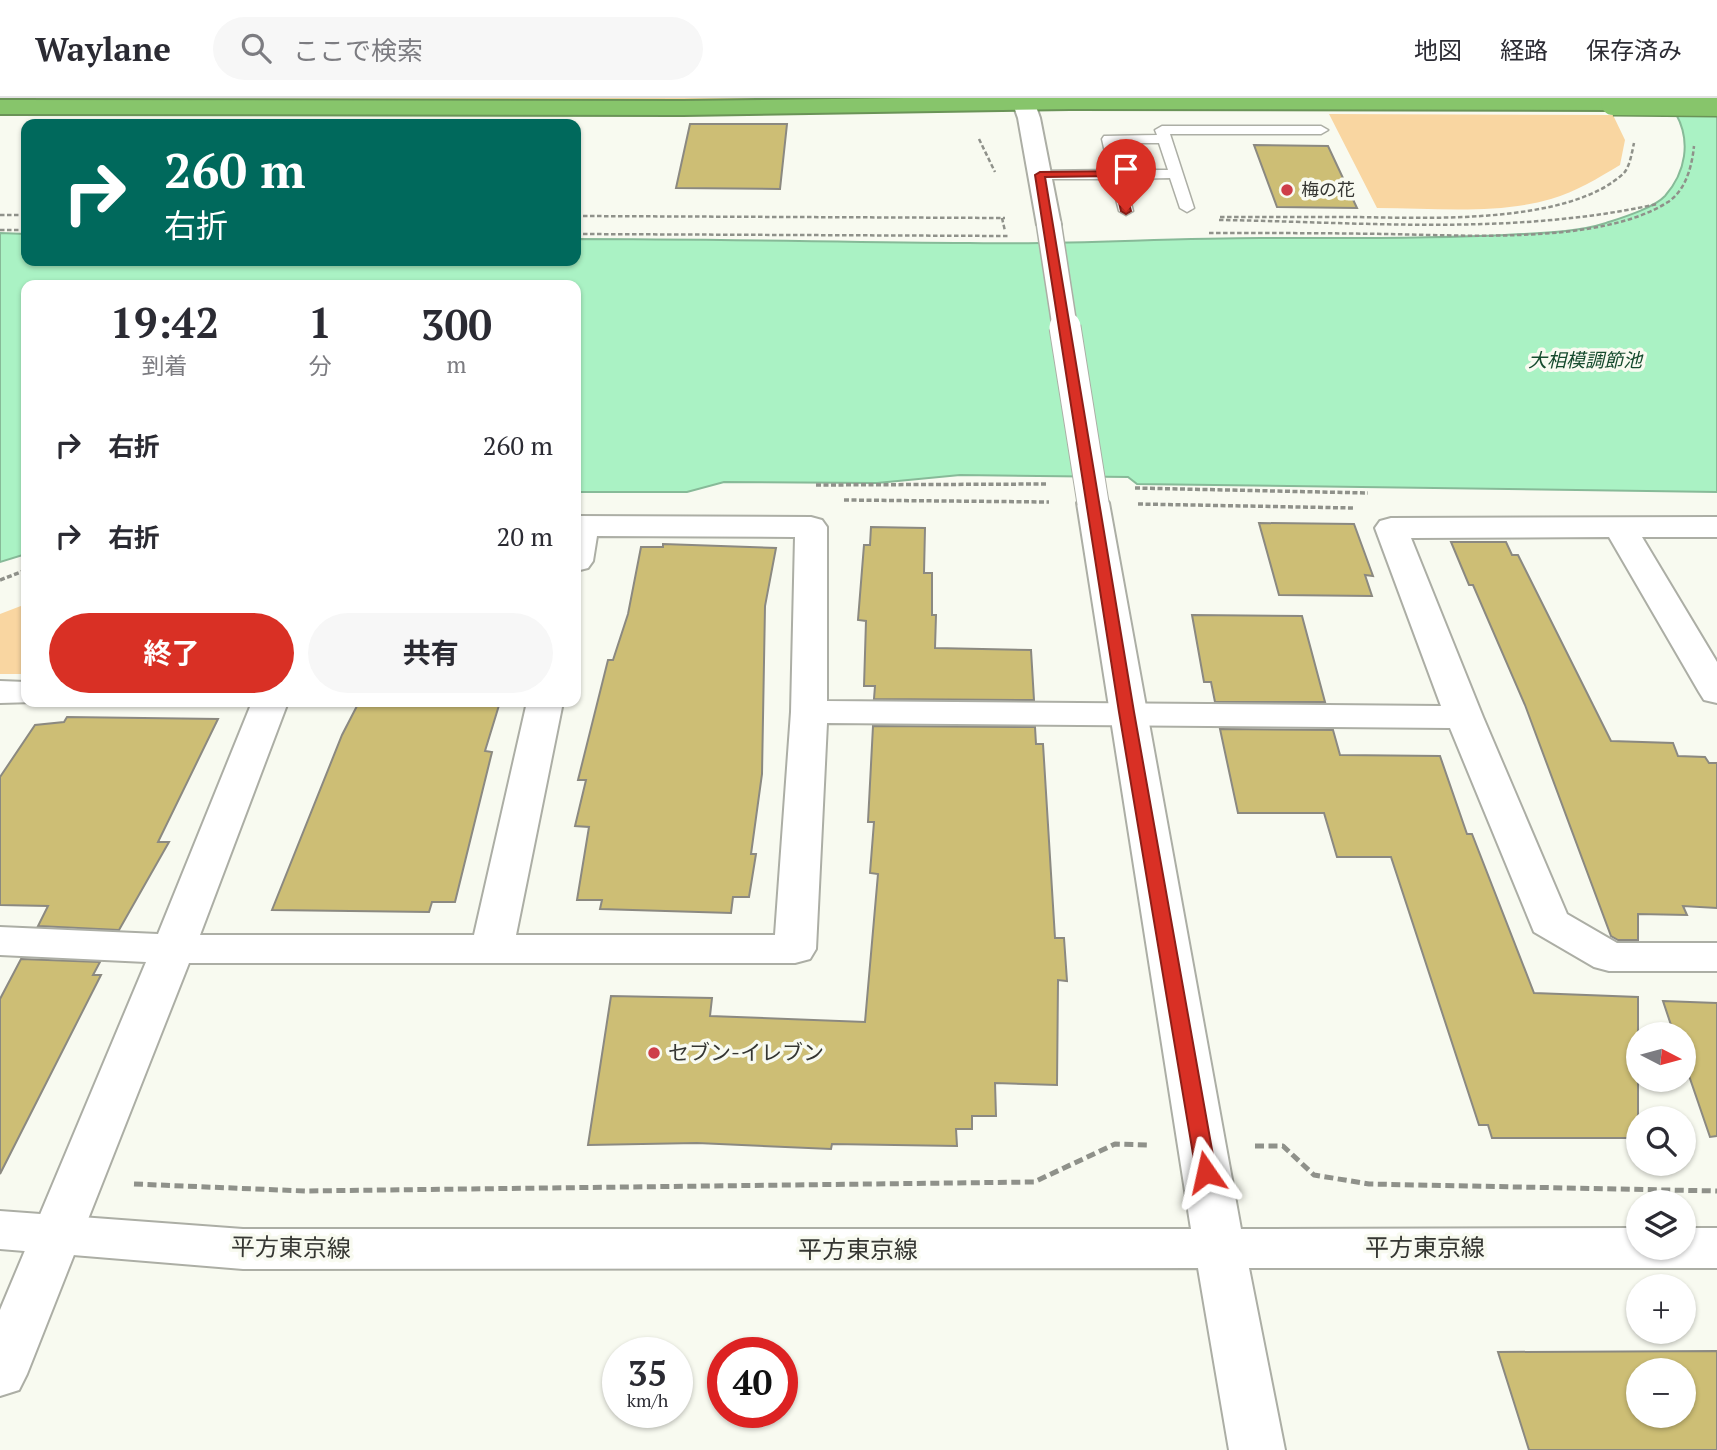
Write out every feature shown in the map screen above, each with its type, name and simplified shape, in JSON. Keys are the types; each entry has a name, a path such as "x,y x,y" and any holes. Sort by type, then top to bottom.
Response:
{"highway":[{"path":"0,107 682,108 1022,100 1717,104"}],"street":[{"path":"1022,100 1029,118 1110,495 1126,712 1256,1450"},
{"path":"0,941 173,949 795,949 809,712 811,527 581,526"},
{"path":"1717,527 1391,528 1464,717 1549,922 1609,957 1717,957"},
{"path":"1620,528 1717,692"},
{"path":"0,692 21,693"},
{"path":"0,1374 268,707"},
{"path":"492,948 544,707"},
{"path":"809,712 1126,712 1464,717"},
{"name":"平方東京線","path":"0,1230 257,1249 1717,1248"}],"lane":[{"path":"1251,102 1249,108 1256,130"},
{"path":"1187,208 1162,130 1321,130"},
{"path":"1126,211 1109,139 1165,139"},
{"path":"1040,175 1176,174"}],"path":[{"path":"1219,217 1457,217 1561,205 1610,185 1630,166 1635,151 1634,139"},
{"path":"1209,220 1507,223 1601,216 1668,202"},
{"path":"0,215 21,215"},
{"path":"581,216 1049,221"},
{"path":"0,230 21,230"},
{"path":"805,485 1048,484"},
{"path":"833,500 1376,494"},
{"path":"1110,495 1359,508 1391,528"},
{"path":"0,580 21,572"},
{"path":"77,1181 305,1191 1034,1182 1115,1144"},
{"path":"1314,1175 1369,1184 1717,1191"}],"shaded area":[{"path":"165,98 874,98 836,100"},
{"path":"1329,114 1613,115 1625,140 1620,165 1578,189 1551,199 1487,209 1377,208"},
{"path":"21,606 21,674 0,674 0,614"}],"water":[{"name":"大相模調節池","path":"1717,98 1717,492 1137,484 1128,477 960,475 877,483 724,482 687,492 581,492 581,280 21,280 21,556 0,562 0,233 21,234 21,266 581,266 581,239 1005,243 1444,237 1556,232 1606,223 1653,205 1665,196 1678,177 1684,156 1684,135 1676,114"}],"building":[{"path":"690,124 787,124 780,189 676,188"},
{"path":"1254,145 1328,146 1357,208 1277,207"},
{"path":"1259,523 1354,524 1373,576 1365,575 1372,596 1279,595"},
{"path":"871,527 925,528 924,573 932,573 932,615 936,615 935,648 1031,650 1034,700 874,699 875,686 864,686 866,621 858,620 864,545 870,545"},
{"path":"1451,542 1506,542 1512,555 1518,555 1611,741 1673,743 1678,756 1705,757 1709,763 1717,763 1717,908 1683,906 1687,915 1638,914 1638,940 1618,940 1611,936 1525,705 1473,585 1469,585"},
{"path":"663,544 776,548 765,606 762,774 751,854 756,854 749,897 733,897 731,913 600,909 602,900 577,900 589,827 575,826 586,780 578,780 608,660 613,660 628,614 641,547 663,547"},
{"path":"1192,615 1302,616 1325,702 1215,702 1211,682 1204,682"},
{"path":"356,707 498,707 485,751 492,752 455,902 432,902 429,912 272,910 342,735"},
{"path":"67,717 218,719 158,842 169,842 119,930 38,926 48,906 0,905 0,777 35,725 64,722"},
{"path":"873,726 1035,727 1036,744 1043,744 1055,938 1064,938 1067,981 1058,980 1057,1085 995,1083 996,1116 972,1116 972,1129 956,1129 957,1146 832,1144 831,1149 697,1143 588,1145 611,996 712,998 710,1016 865,1022 878,874 870,873 874,822 868,822"},
{"path":"1220,729 1333,730 1340,755 1440,756 1467,834 1472,834 1534,993 1638,997 1638,1022 1626,1022 1626,1092 1638,1092 1638,1106 1626,1106 1626,1138 1492,1138 1488,1125 1479,1125 1391,857 1337,857 1324,813 1238,813"},
{"path":"21,959 100,962 93,975 101,975 0,1174 0,999"},
{"path":"1663,1001 1717,1003 1717,1136 1710,1137 1695,1092 1696,1022 1670,1022"},
{"path":"1717,1351 1717,1450 1529,1450 1498,1352"}],"place":[{"name":"梅の花","path":"1287,190"},
{"name":"セブン-イレブン","path":"654,1053"}],"route":[{"path":"1126,211 1117,173 1040,175 1126,712 1206,1172"}]}
